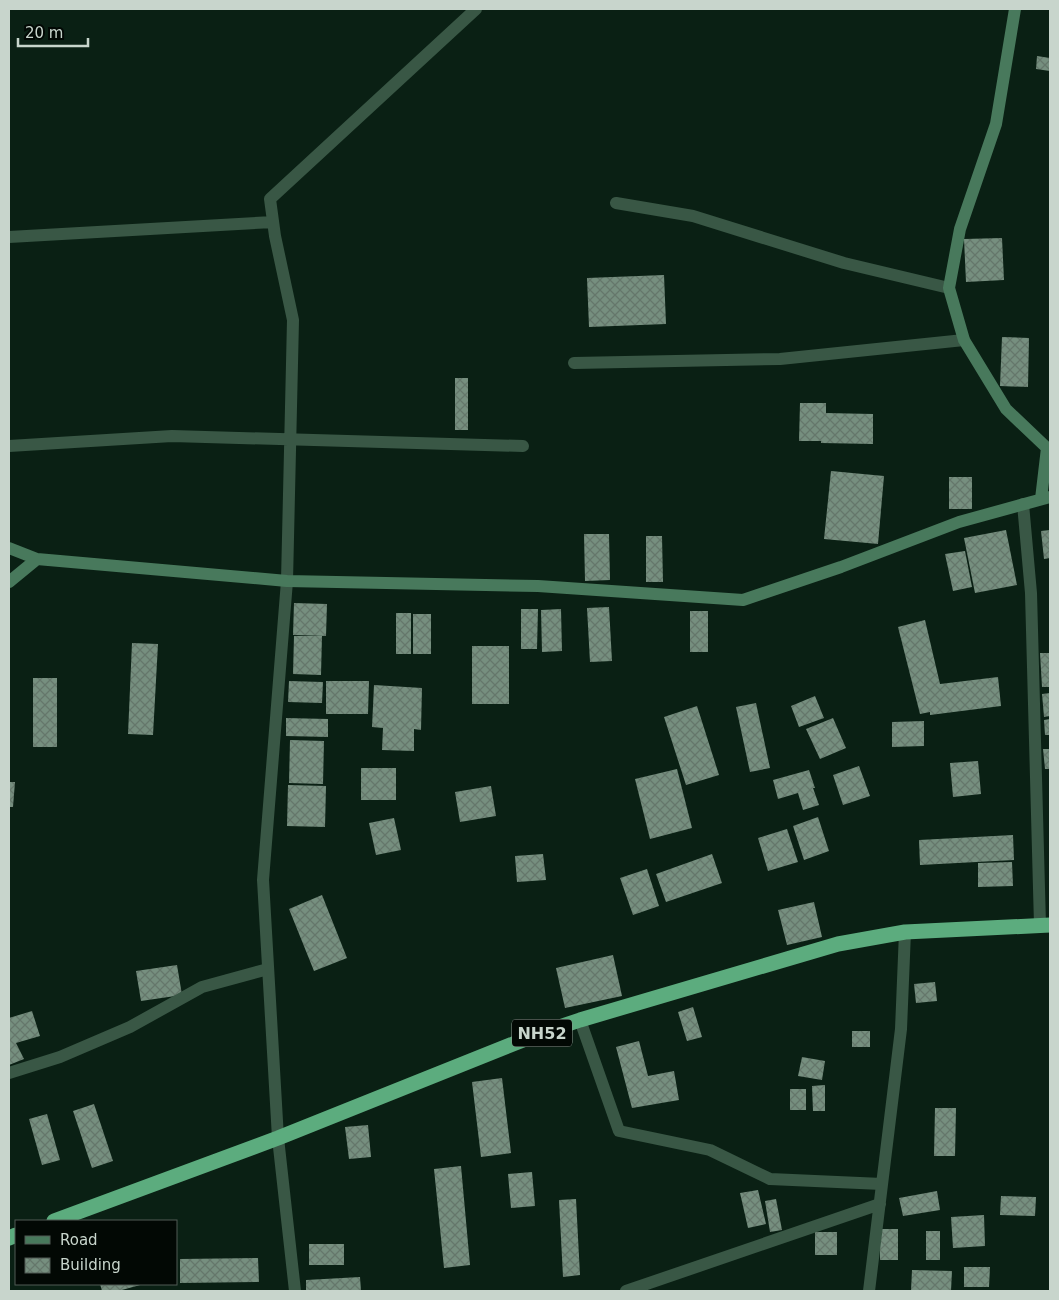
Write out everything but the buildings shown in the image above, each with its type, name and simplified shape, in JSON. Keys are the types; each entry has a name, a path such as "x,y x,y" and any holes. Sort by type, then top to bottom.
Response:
{"highway":[{"name":"NH52","path":"57,1220 278,1138 533,1036 580,1020 838,944 905,932 1045,925"}],"street":[{"path":"295,1291 278,1138 263,880 287,581 293,320 270,199 476,9"},
{"path":"9,548 37,559 287,581 538,586 743,600 841,567 959,522 1046,498 1047,448 1006,409 964,340 949,288 960,229 996,124 1015,9"},
{"path":"616,202 693,216 844,263 949,288"},
{"path":"9,237 273,222"},
{"path":"574,363 780,359 964,340"},
{"path":"9,446 172,436 523,446"},
{"path":"1023,504 1031,593 1045,925"},
{"path":"9,582 37,559"},
{"path":"869,1291 900,1029 905,932"},
{"path":"9,1073 60,1057 130,1027 202,988 268,969"},
{"path":"580,1020 619,1131 710,1150 770,1179 882,1184"},
{"path":"626,1291 880,1204"}]}
